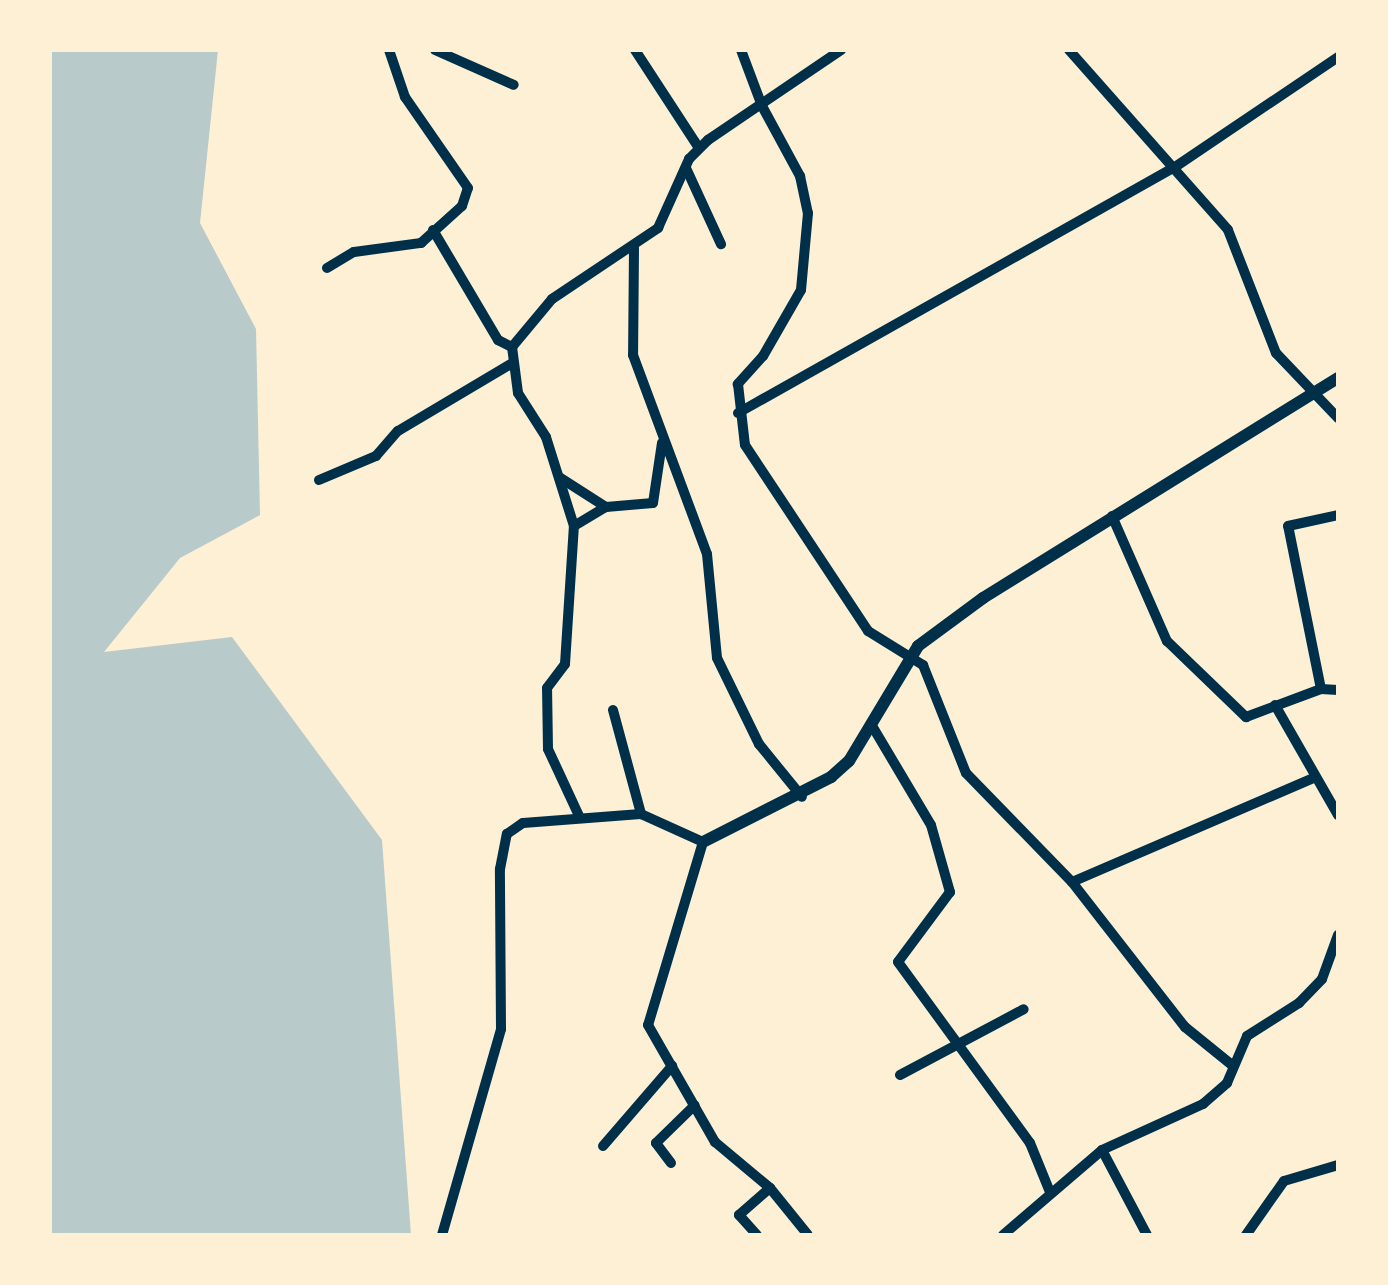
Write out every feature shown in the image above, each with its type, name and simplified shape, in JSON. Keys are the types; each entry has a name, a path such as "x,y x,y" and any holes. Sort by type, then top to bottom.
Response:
{"street":[{"path":"327,268 354,252 420,243 462,206 468,188 405,98 390,50"},
{"path":"436,50 514,85"},
{"path":"636,50 700,148"},
{"path":"742,50 762,106 800,176 808,251 801,290 780,331 738,384 738,413 760,476 868,630 912,654 923,666 966,773 1072,882 1184,1027 1232,1066"},
{"path":"580,818 548,749 547,688 565,664 574,526 511,364 512,347 552,298 634,248 658,228 686,168 700,148 841,50"},
{"path":"1069,50 1228,230 1276,354 1338,418"},
{"path":"738,413 1175,166 1338,57"},
{"path":"686,168 720,244"},
{"path":"433,230 498,340 512,347"},
{"path":"634,248 633,355 662,443 707,554 717,658 730,694 802,798"},
{"path":"320,480 376,456 398,431 511,364"},
{"path":"442,1235 501,1029 500,869 507,834 523,823 641,814 703,842 802,798 849,761 912,654 984,598 1338,378"},
{"path":"574,526 606,507 652,502 662,443"},
{"path":"558,477 606,507"},
{"path":"1320,689 1288,526 1338,515"},
{"path":"1112,516 1167,641 1246,717 1320,689 1338,690"},
{"path":"1275,704 1313,778 1338,815"},
{"path":"614,710 641,814"},
{"path":"871,724 931,825 950,892 898,962 952,1045 1030,1143 1050,1192"},
{"path":"1072,882 1313,778"},
{"path":"703,842 648,1026 715,1142 770,1188 808,1235"},
{"path":"1002,1235 1102,1150 1204,1104 1227,1083 1246,1036 1299,1003 1322,979 1338,935"},
{"path":"900,1076 1024,1009"},
{"path":"603,1146 672,1066"},
{"path":"671,1163 656,1143 695,1105"},
{"path":"1102,1150 1146,1235"},
{"path":"1246,1235 1284,1181 1338,1165"},
{"path":"757,1235 739,1215 770,1188"}],"shaded area":[{"path":"50,50 218,50 200,223 256,329 260,515 180,558 104,652 232,637 382,840 411,1235 50,1235"}]}
